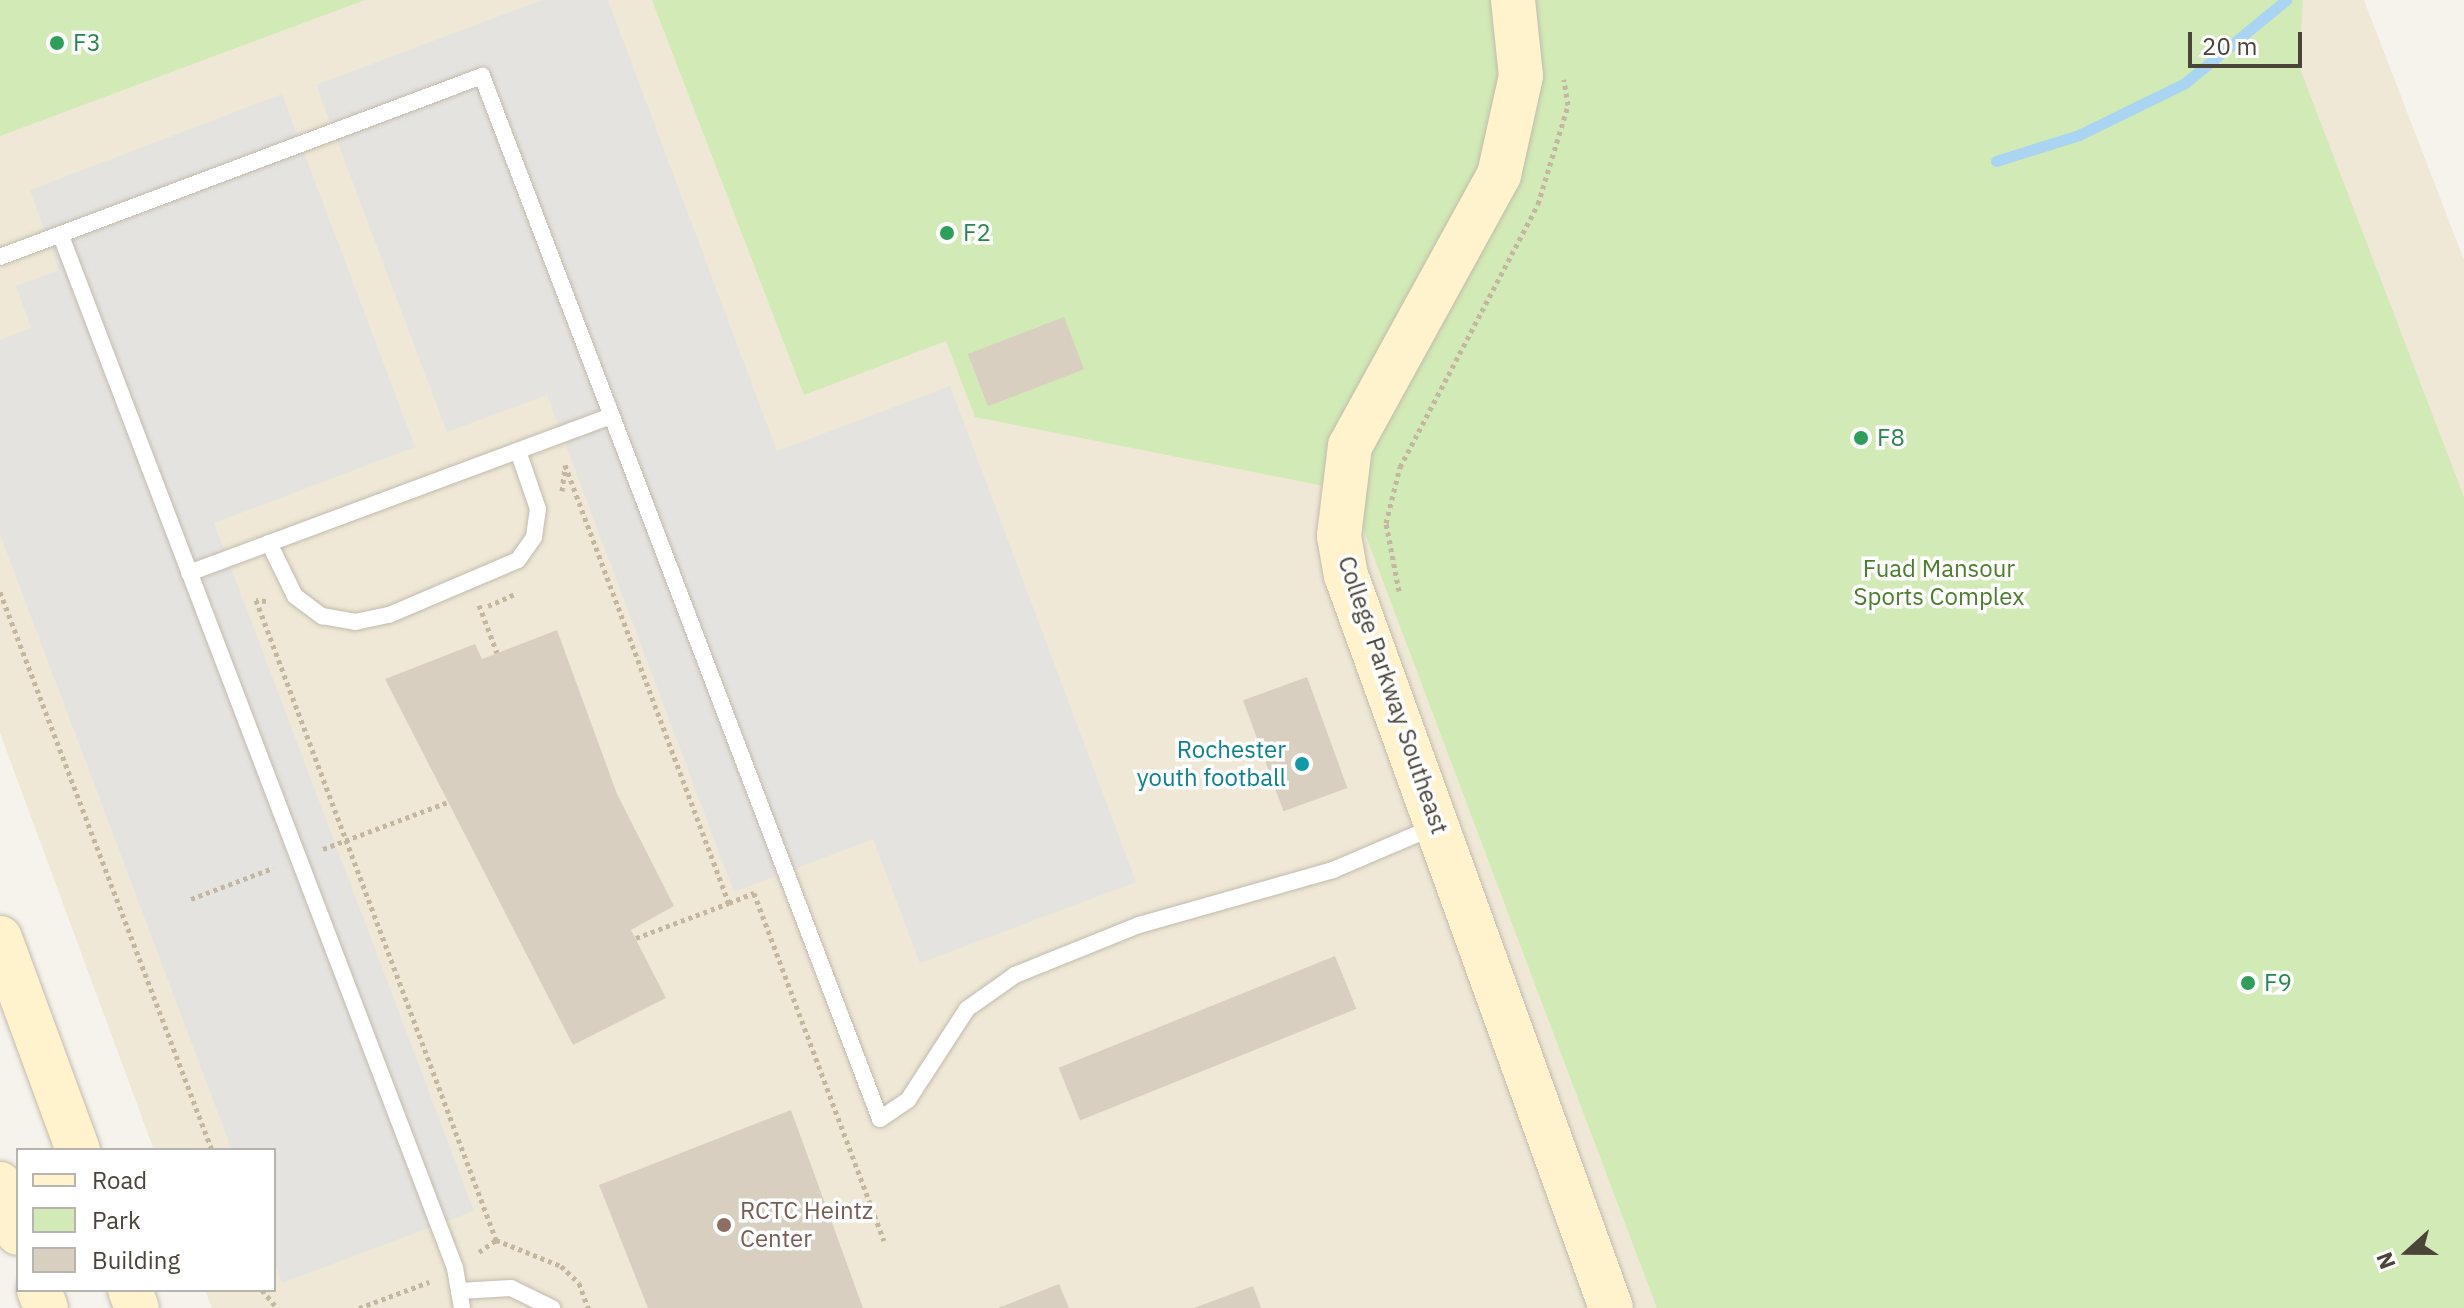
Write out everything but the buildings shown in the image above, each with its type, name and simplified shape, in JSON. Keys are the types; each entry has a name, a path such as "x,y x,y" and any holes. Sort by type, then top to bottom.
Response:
{"street":[{"name":"College Parkway Southeast","path":"1513,0 1521,76 1499,175 1350,446 1340,486 1346,575 1611,1308"},
{"path":"0,938 77,1148"},
{"path":"0,1184 16,1228"}],"lane":[{"path":"0,257 482,76 880,1119 908,1100 967,1009 1015,975 1139,925 1333,870 1438,826"},
{"path":"61,236 461,1300 511,1288 552,1308"},
{"path":"189,573 612,416"},
{"path":"269,543 295,596 322,616 355,622 389,615 471,584 518,560 534,537 538,509 518,451"}],"path":[{"path":"1400,598 1386,523 1400,467 1538,204 1568,105 1563,75"},
{"path":"560,505 565,465 729,903"},
{"path":"467,614 528,583"},
{"path":"471,584 497,653"},
{"path":"0,592 211,1148"},
{"path":"274,601 256,600 496,1240 561,1266 579,1283 588,1308"},
{"path":"636,938 754,893 884,1241"},
{"path":"264,1292 277,1308"}],"shaded area":[{"path":"0,0 2364,0 2464,260 2464,1308 212,1308 206,1292 276,1292 276,1148 153,1148 0,733"},
{"path":"542,0 608,0 777,451 950,386 1136,882 920,963 873,839 734,892 547,395 447,432 316,85"},
{"path":"282,94 415,447 214,523 474,1211 282,1283 276,1267 276,1148 231,1148 0,534 0,340 31,328 16,286 59,270 30,190"}],"green space":[{"path":"0,0 365,0 0,136"},
{"name":"Fuad Mansour Sports Complex","path":"652,0 2303,0 2299,66 2464,497 2464,1308 1657,1308 1349,491 975,417 946,341 804,395"}],"waterway":[{"path":"1996,161 2079,135 2185,83 2286,0"}],"place":[{"name":"F3","path":"57,43"},
{"name":"F2","path":"947,233"},
{"name":"F8","path":"1861,438"},
{"name":"Rochester youth football","path":"1302,764"},
{"name":"F9","path":"2248,983"},
{"name":"RCTC Heintz Center","path":"724,1225"}]}
